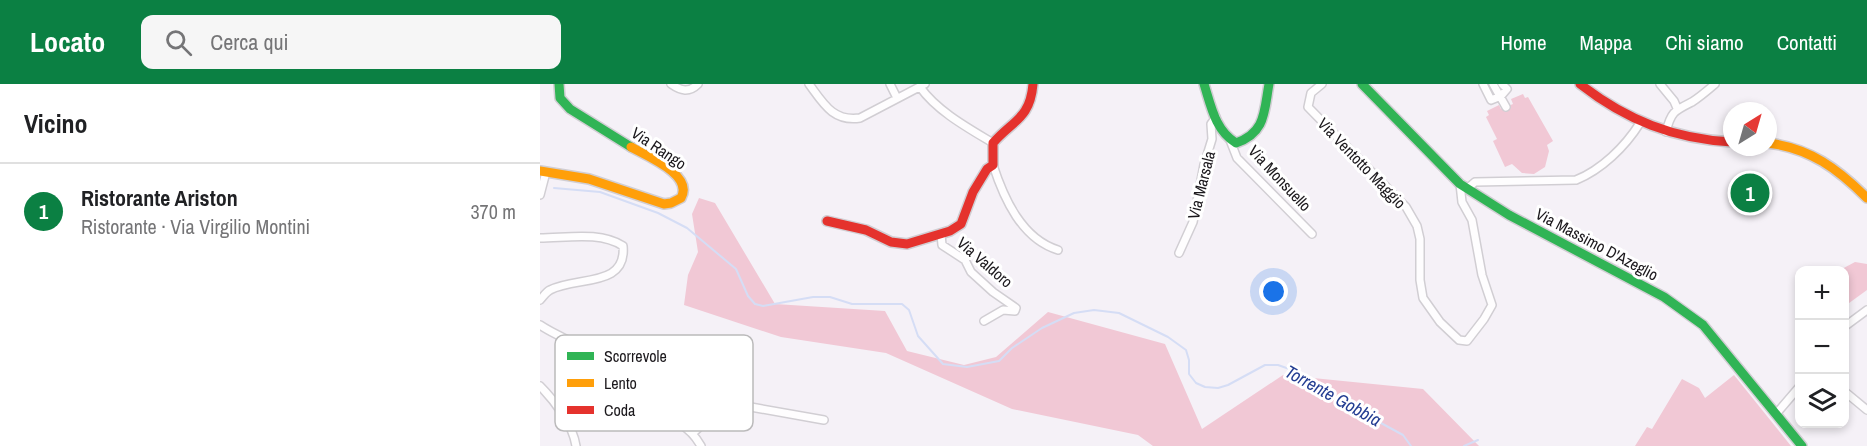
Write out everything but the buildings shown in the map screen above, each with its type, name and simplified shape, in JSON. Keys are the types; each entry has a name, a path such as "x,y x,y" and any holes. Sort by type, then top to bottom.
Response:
{"street":[{"name":"Via Rango","path":"543,172 589,179 664,204 673,204 681,198 685,189 683,181 676,174 570,110 560,98 559,84"},
{"path":"671,84 680,90 687,91 698,84"},
{"path":"809,84 825,107 833,114 850,120 860,118 923,85 926,96 944,111 993,143"},
{"path":"890,84 897,98"},
{"path":"1033,84 1031,106 1025,116 1012,123 993,143 993,165 1005,197 1031,237 1046,247 1058,250"},
{"name":"Via Monsuello","path":"1204,84 1220,128 1230,140 1238,158 1312,234"},
{"name":"Via Monsuello","path":"1230,140 1236,143 1248,141 1255,135 1261,124 1269,84"},
{"name":"Via Ventotto Maggio","path":"1322,84 1311,93 1308,107 1406,207 1417,226 1420,239 1420,280 1423,298 1440,322 1459,340 1467,341 1492,304 1482,275 1472,220 1462,202 1464,186"},
{"name":"Via Massimo D'Azeglio","path":"1362,84 1464,186 1509,215 1665,297 1687,312 1714,336 1802,446"},
{"path":"1483,84 1491,100 1501,96 1507,89 1502,84"},
{"path":"1493,84 1506,107"},
{"path":"1580,84 1601,102 1640,123 1666,132 1710,142 1723,142"},
{"path":"1660,84 1677,108"},
{"path":"1666,132 1668,120 1677,108 1694,101 1715,84"},
{"name":"Via Marsala","path":"1179,253 1193,222 1204,165 1212,139 1211,124 1216,117"},
{"path":"1464,186 1475,182 1576,180 1589,175 1613,155 1634,133 1640,123"},
{"path":"1777,144 1798,147 1813,153 1833,167 1867,198"},
{"name":"Via Valdoro","path":"826,221 866,231 891,242 907,244 950,231 961,224 974,192 987,169 993,165"},
{"path":"540,195 543,172"},
{"name":"Via Valdoro","path":"941,234 942,245 965,260 971,272 993,292 1016,308 1015,311 1003,310 984,321"},
{"path":"540,238 614,240 623,246 624,257 620,267 611,274 550,290 540,300"},
{"path":"1849,324 1867,310"},
{"path":"540,325 559,335"},
{"path":"540,386 555,406"},
{"path":"1776,414 1795,392"},
{"path":"1849,394 1867,410"},
{"path":"753,407 824,420"},
{"path":"570,431 576,446"},
{"path":"693,433 701,446"}],"shaded area":[{"path":"1523,94 1525,98 1528,97 1553,141 1547,145 1549,151 1545,167 1534,174 1522,173 1512,164 1505,167 1493,141 1497,139 1486,117 1489,115 1487,111 1499,105 1501,109 1513,104 1511,99"},
{"path":"699,198 715,203 775,304 885,311 907,351 964,365 996,357 1048,312 1165,344 1202,429 1283,375 1423,389 1479,446 1153,446 1138,435 1012,409 886,353 781,337 684,305 688,275 698,252 692,214"},
{"path":"1855,262 1867,264 1867,290 1849,303 1849,266"},
{"path":"1734,375 1791,446 1635,446 1647,427 1652,429 1682,379 1699,388 1705,398"}],"waterway":[{"name":"Torrente Gobbia","path":"554,188 600,192 658,213 687,228 736,269 748,296 755,304 763,306 813,297 830,297 852,304 902,304 909,310 918,336 943,364 967,367 999,361 1012,348 1042,328 1074,313 1094,310 1119,313 1168,337 1186,350 1189,374 1196,383 1205,387 1218,388 1265,365 1278,365 1295,371 1311,385 1403,435 1411,446"},
{"path":"1464,446 1478,440"}],"traffic: fast":[{"path":"559,84 560,98 570,109 631,147"},
{"path":"1204,84 1218,124 1236,143 1253,133 1262,120 1269,84"},
{"path":"1362,84 1460,184 1509,215 1664,297 1703,325 1802,446"}],"traffic: slow":[{"path":"1777,145 1810,155 1834,169 1867,198"},
{"path":"540,171 589,179 664,204 681,198 683,190 675,174 631,147"}],"traffic: jam":[{"path":"827,221 866,230 891,242 907,244 950,231 961,224 973,192 987,169 993,165 993,143 1024,112 1033,84"},
{"path":"1580,84 1615,108 1652,125 1690,137 1723,141"}],"place":[{"name":"Ristorante Ariston","path":"1750,193"}]}
